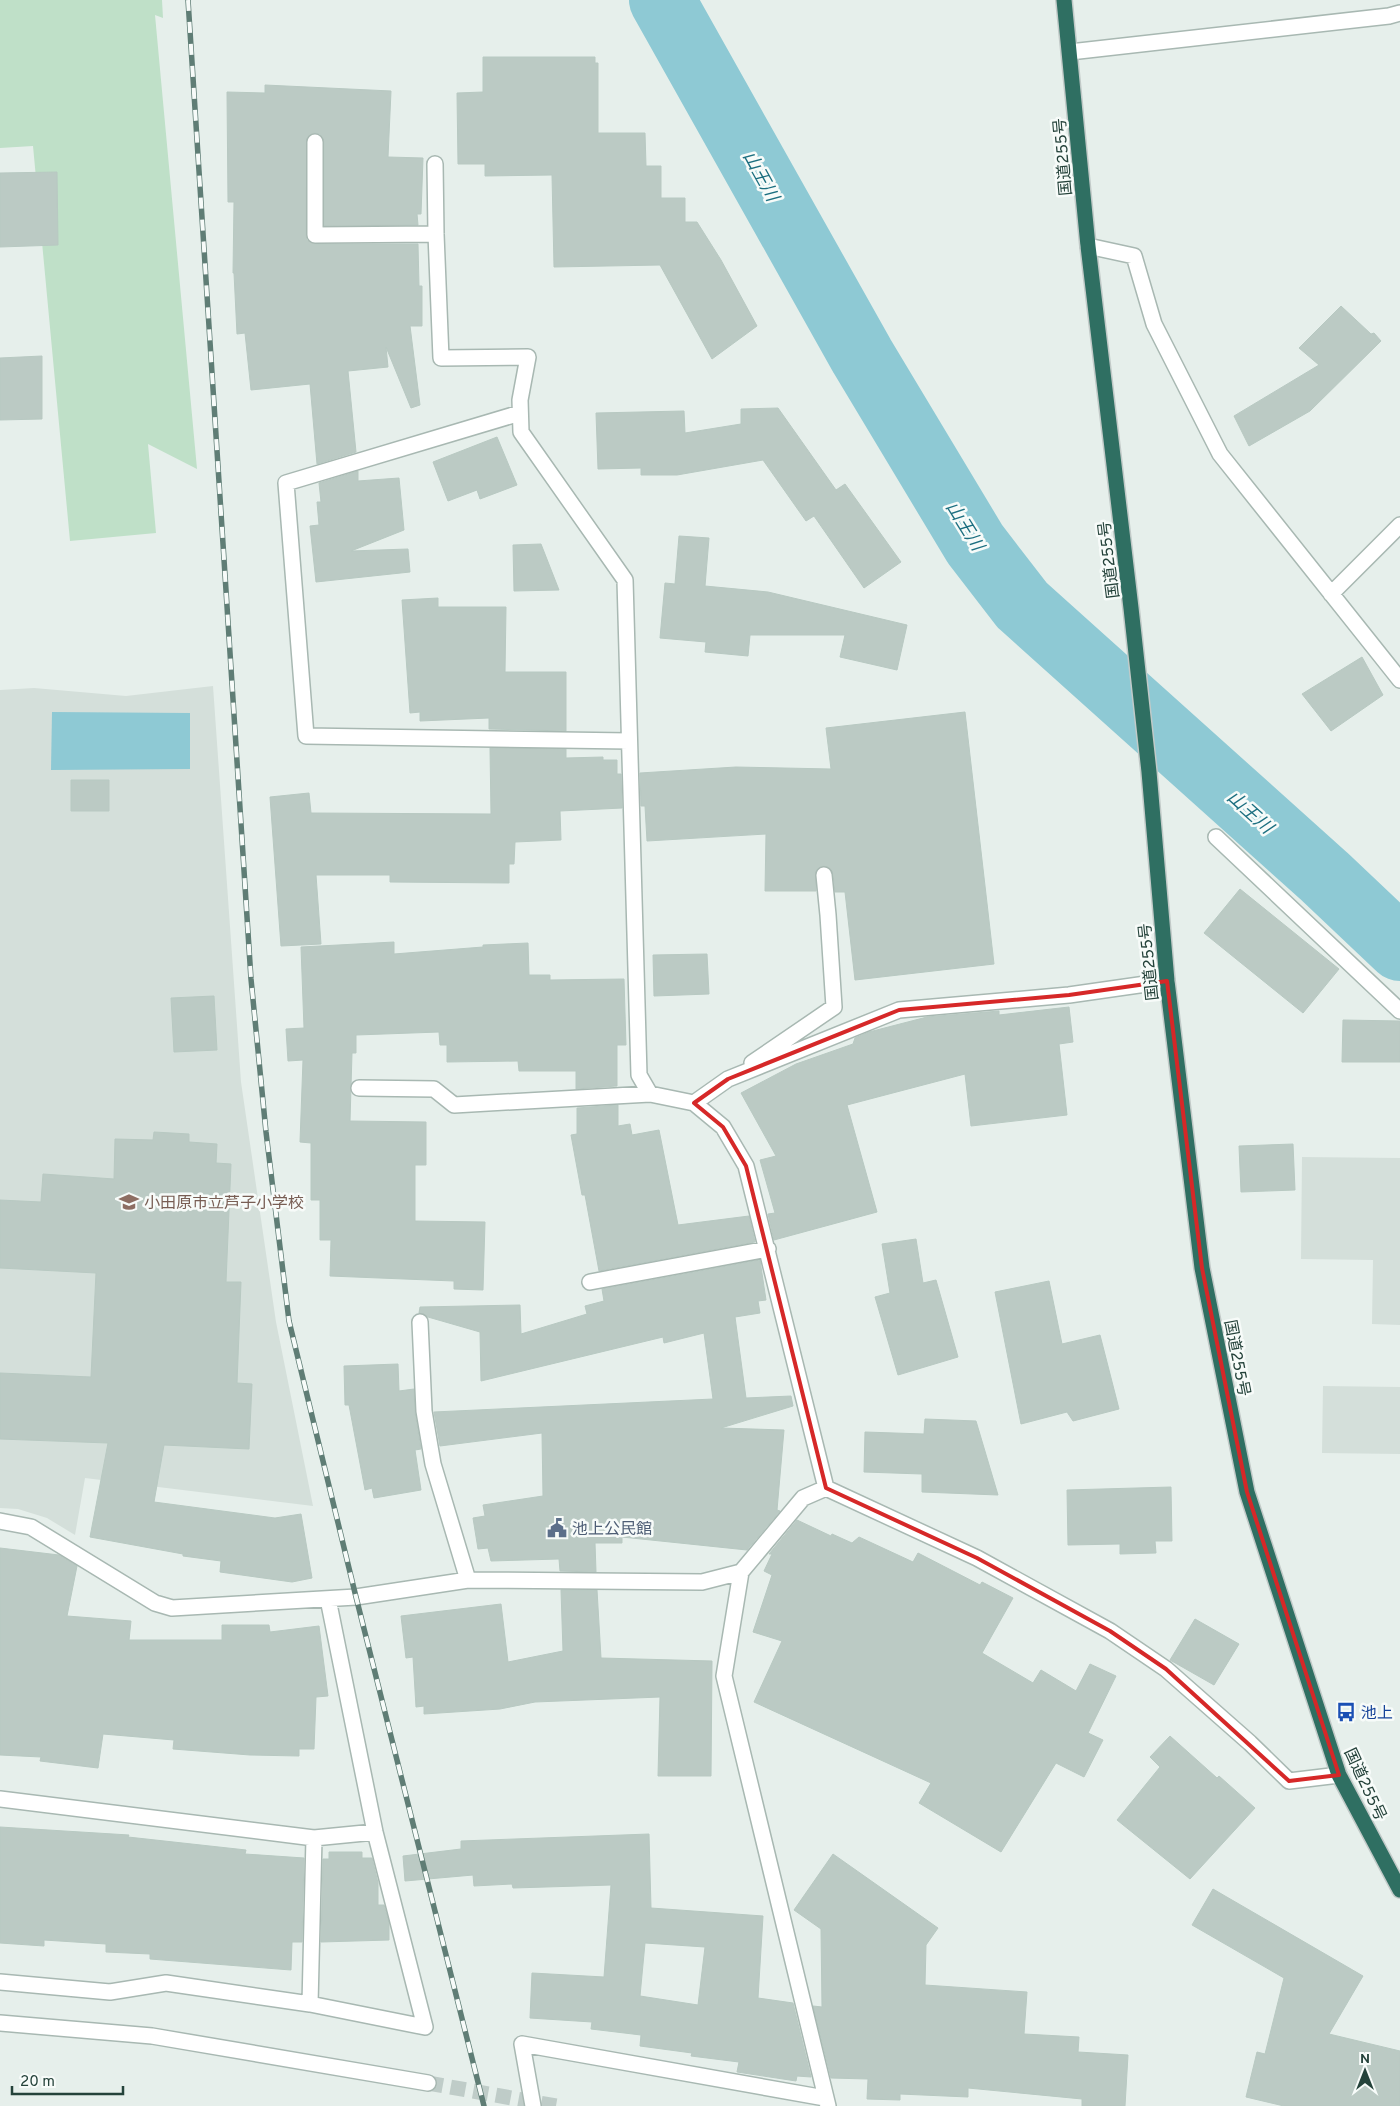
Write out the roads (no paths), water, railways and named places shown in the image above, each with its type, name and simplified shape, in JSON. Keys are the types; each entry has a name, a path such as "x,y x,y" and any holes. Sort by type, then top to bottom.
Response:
{"highway":[{"name":"国道255号","path":"1064,0 1088,246 1131,608 1167,981 1202,1268 1247,1492 1339,1775 1400,1890"}],"street":[{"path":"1070,52 1389,16 1400,13"},
{"path":"315,142 315,235 436,234"},
{"path":"435,164 441,358 528,357 520,407 521,432 625,580 638,1075 650,1094"},
{"path":"1088,246 1134,256 1154,324 1220,454 1400,680"},
{"path":"520,407 286,484 306,736 629,741"},
{"path":"1331,594 1400,525"},
{"path":"1216,837 1400,1011"},
{"path":"694,1103 834,1007 824,875"},
{"path":"728,1079 899,1010 1069,996 1167,981"},
{"path":"359,1088 434,1089 454,1105 650,1094 694,1103 723,1127 746,1166 826,1488"},
{"path":"590,1282 768,1249"},
{"path":"420,1322 424,1411 433,1464 468,1580"},
{"path":"533,2106 522,2044 826,2102 724,1676 741,1572 803,1498 826,1488 976,1558 1110,1631 1166,1668 1250,1743 1289,1781 1339,1775"},
{"path":"0,1521 31,1527 155,1602 172,1608 356,1597 468,1580 702,1582 741,1572"},
{"path":"0,1982 110,1992 166,1983 310,2004 425,2027 375,1832 328,1599"},
{"path":"0,1798 314,1838 375,1832"},
{"path":"310,2004 314,1838"},
{"path":"0,2023 152,2036 428,2083"}],"water":[{"path":"52,712 190,713 190,769 51,770"}],"waterway":[{"name":"山王川","path":"662,0 862,356 975,544 1022,605 1325,877 1400,948"}],"tunnel":[{"path":"428,2083 556,2106"}],"railway":[{"path":"188,0 251,979 266,1132 289,1321 356,1597 484,2106"}],"place":[{"name":"小田原市立芦子小学校","path":"129,1202"},
{"name":"池上公民館","path":"557,1528"},
{"name":"池上","path":"1346,1712"}]}
